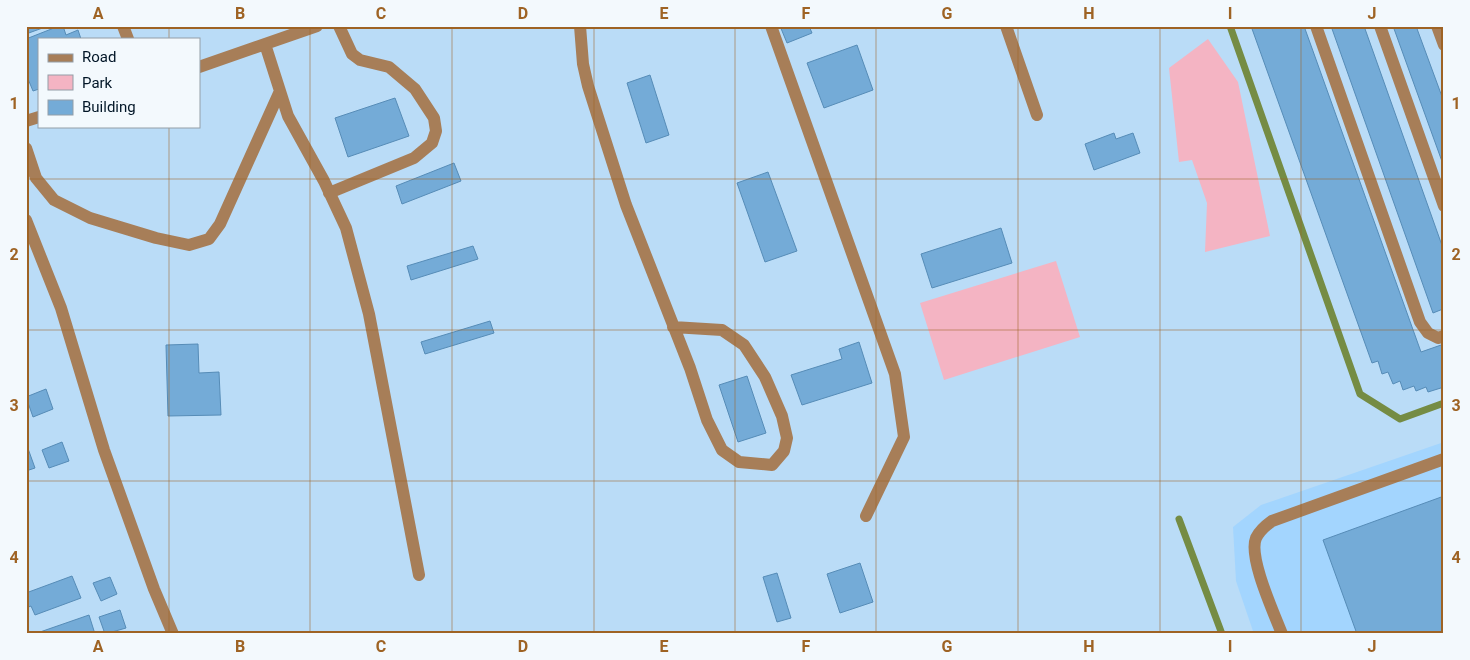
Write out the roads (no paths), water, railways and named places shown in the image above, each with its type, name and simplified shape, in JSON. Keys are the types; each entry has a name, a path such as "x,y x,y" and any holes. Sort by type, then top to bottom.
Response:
{"street":[{"path":"123,26 128,38"},
{"path":"200,67 317,26"},
{"path":"329,193 414,158 432,143 436,131 434,118 416,89 389,67 360,60 352,54 339,26"},
{"path":"580,26 583,64 588,86 626,205 673,327 690,368 707,420 722,450 739,462 772,465 784,451 787,438 782,416 765,377 744,344 722,330 673,327"},
{"path":"771,26 895,374 904,437 866,516"},
{"path":"1006,26 1036,115"},
{"path":"1316,26 1420,322 1428,333 1438,338 1444,336"},
{"path":"1380,26 1444,206"},
{"path":"1437,26 1444,45"},
{"path":"265,44 288,116 346,228 369,314 419,575"},
{"path":"26,148 36,178 54,200 90,218 188,246 209,239 220,224 280,91"},
{"path":"26,121 38,117"},
{"path":"26,220 61,308 104,450 154,589 173,634"},
{"path":"1282,634 1256,564 1255,540 1261,529 1272,521 1440,463"}],"waterway":[{"path":"1230,26 1360,394 1400,419 1444,403"},
{"path":"1179,519 1222,634"}]}
